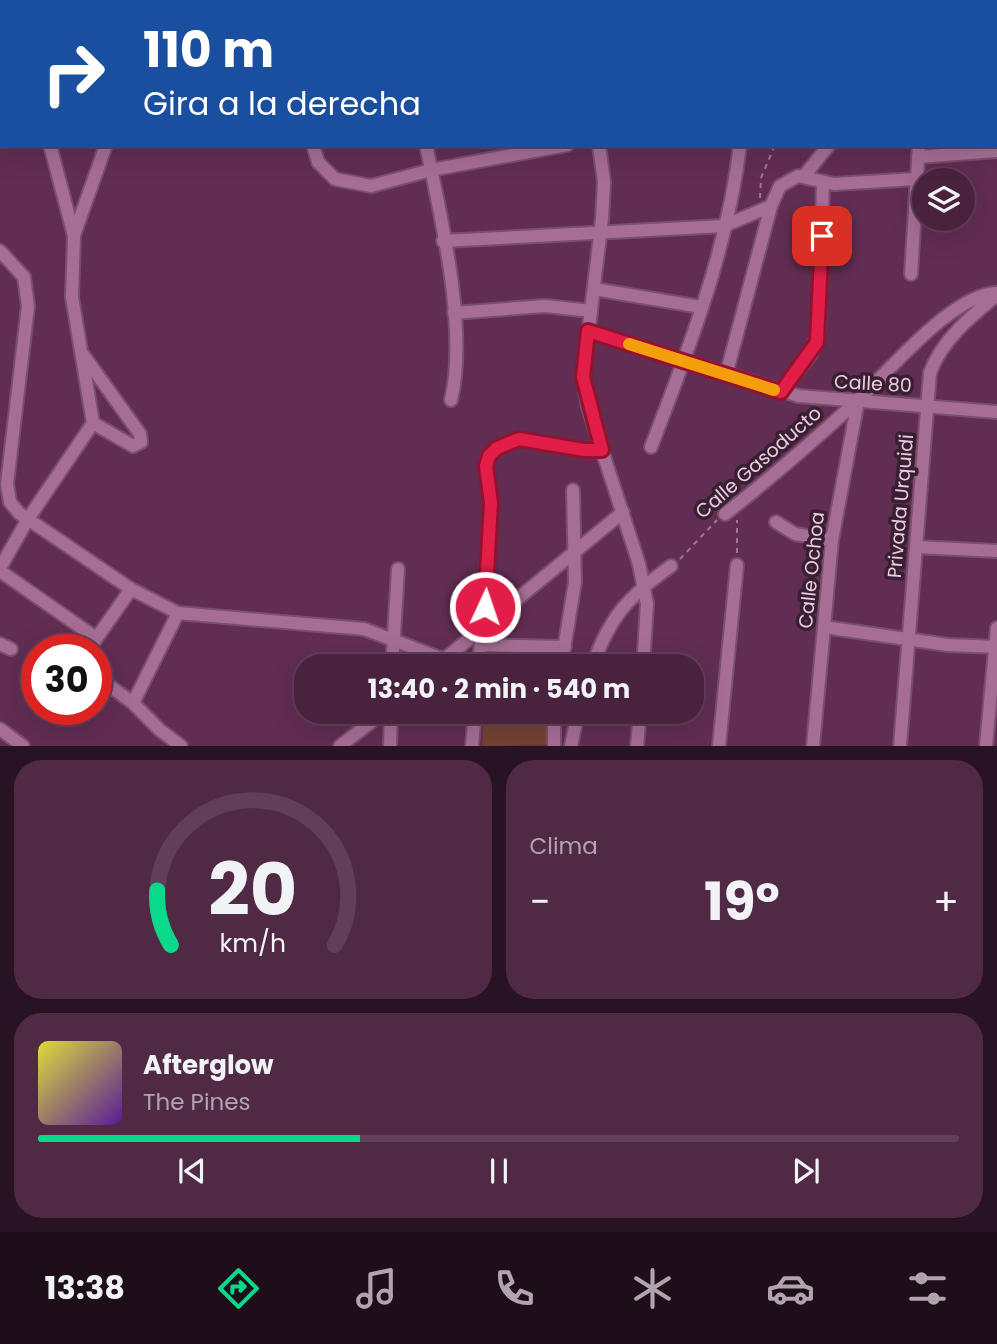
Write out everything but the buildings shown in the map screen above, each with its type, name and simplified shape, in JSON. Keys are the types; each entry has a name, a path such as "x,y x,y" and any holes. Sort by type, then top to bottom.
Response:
{"street":[{"path":"51,147 74,236 72,297 93,424 28,519 0,570 80,634"},
{"path":"74,236 105,147"},
{"path":"314,147 318,162 335,179 372,186 431,170 556,147"},
{"path":"426,147 454,313 458,364 451,400"},
{"path":"599,147 604,182 601,234 583,377 643,586 647,614 644,654"},
{"path":"651,447 684,361 701,307 724,226 740,147"},
{"path":"804,176 827,147"},
{"path":"918,151 997,151"},
{"path":"726,375 767,207 784,181 804,176 823,182 849,184 912,179"},
{"path":"781,392 811,354 819,329 823,182"},
{"path":"443,241 724,226 767,207"},
{"path":"911,274 913,231"},
{"path":"0,251 21,272 27,288 26,332 7,484 10,502 28,519 131,589 178,613 198,618 348,627 393,638 422,654"},
{"path":"594,289 701,307"},
{"name":"Calle Gasoducto","path":"725,514 858,400 957,310 985,293 997,294"},
{"name":"Privada Urquidi","path":"900,746 927,405 934,360 948,341 997,294"},
{"path":"454,313 545,306 591,311"},
{"name":"Calle 80","path":"588,331 781,392 820,399 997,412"},
{"path":"83,355 140,434 141,442 133,446 93,424"},
{"name":"Calle Ochoa","path":"813,746 832,540 858,400"},
{"path":"480,654 491,503 486,466 489,456 497,448 511,441 527,439 576,449 602,450"},
{"path":"564,654 575,582 573,490"},
{"path":"449,654 623,512"},
{"path":"776,522 794,534 832,540"},
{"path":"916,547 997,551"},
{"path":"719,746 737,565"},
{"path":"597,654 613,617 643,586 671,566"},
{"path":"392,654 398,569"},
{"path":"100,634 131,589"},
{"path":"133,703 178,613"},
{"path":"824,627 909,640 996,647"},
{"path":"986,746 997,628"},
{"path":"481,645 565,647"},
{"path":"112,688 181,746"},
{"path":"340,746 368,724"},
{"path":"390,746 391,724"},
{"path":"472,746 474,724"},
{"path":"554,724 554,746"},
{"path":"571,746 576,724"},
{"path":"637,746 639,724"},
{"path":"0,729 23,746"}],"path":[{"path":"767,207 761,178 774,147"},
{"path":"737,505 737,565"},
{"name":"Calle Gasoducto","path":"671,566 725,514"}],"shaded area":[{"path":"483,724 550,724 547,745 482,746"}],"slow traffic":[{"path":"629,344 774,390"}],"route":[{"path":"485,607 491,503 486,466 489,456 497,448 519,439 590,451 602,450 588,407 583,377 588,331 781,392 811,354 817,342 822,236"}]}
